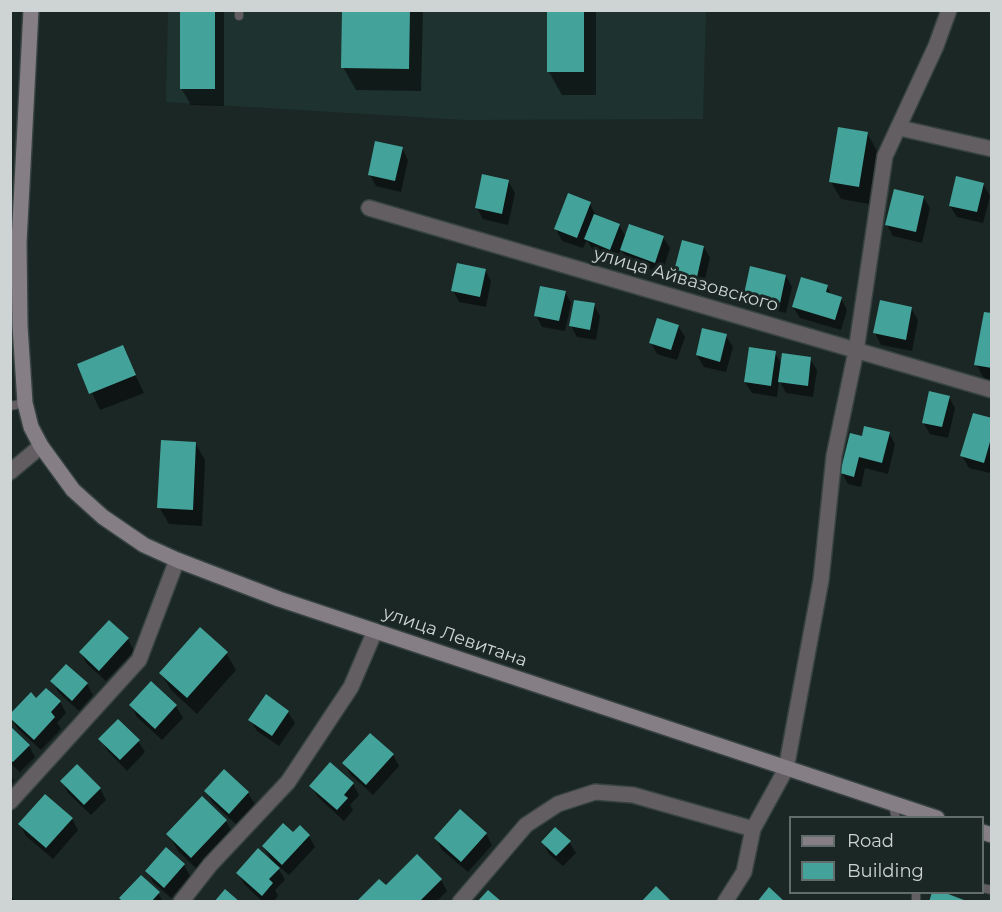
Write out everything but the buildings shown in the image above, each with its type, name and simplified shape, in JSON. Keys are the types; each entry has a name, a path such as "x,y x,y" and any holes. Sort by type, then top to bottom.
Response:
{"main road":[{"name":"улица Левитана","path":"31,10 15,240 20,326 18,405 41,446 73,490 102,517 144,545 279,599 786,769 894,810 926,816"}],"street":[{"path":"724,902 744,872 753,829 786,769 821,580 834,456 855,351 885,156 900,128 949,10"},
{"path":"900,128 992,148"},
{"name":"улица Айвазовского","path":"369,208 992,390"},
{"path":"10,472 41,446"},
{"path":"10,802 139,660 177,560"},
{"path":"181,902 210,865 288,782 351,687 375,631"},
{"path":"460,902 526,825 558,804 595,792 633,795 753,829"}],"shaded area":[{"path":"168,11 706,11 703,119 465,120 166,102"}]}
